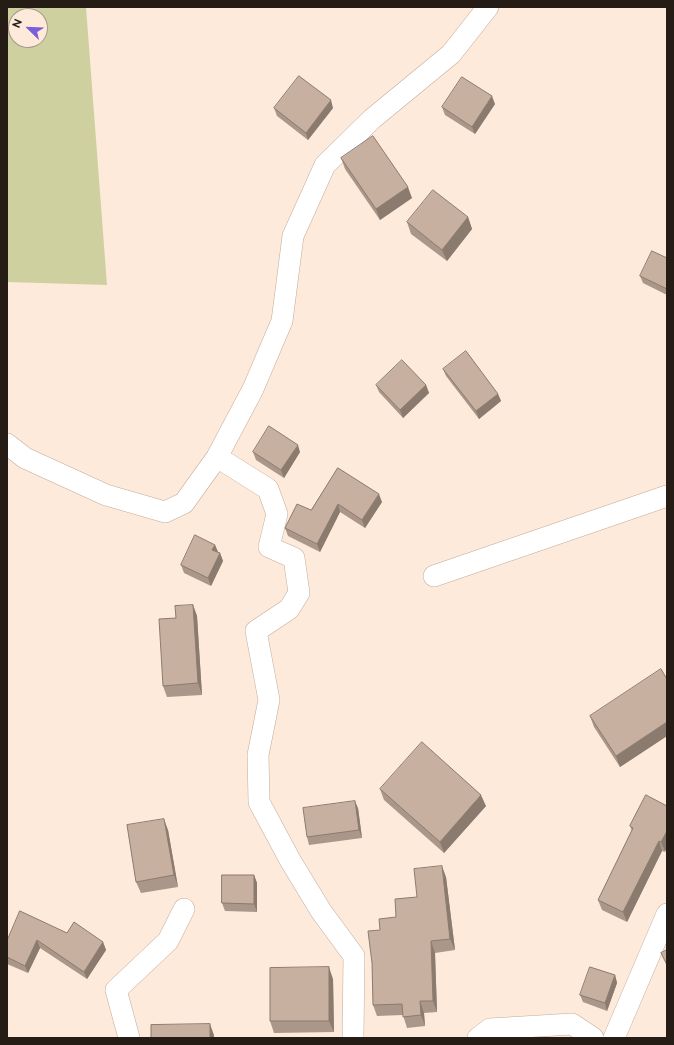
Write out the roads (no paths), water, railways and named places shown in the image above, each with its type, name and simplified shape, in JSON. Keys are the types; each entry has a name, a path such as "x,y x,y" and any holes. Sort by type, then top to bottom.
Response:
{"street":[{"path":"7,444 25,458 106,495 165,512 184,503 217,457 253,389 282,321 293,236 325,165 372,119 451,54 488,7"},
{"path":"217,457 268,489 277,514 269,547 294,558 299,593 289,609 256,631 269,700 258,755 259,802 290,860 321,911 354,956 353,1038"},
{"path":"434,576 667,496"},
{"path":"129,1038 116,990 168,941 184,909"},
{"path":"614,1038 667,914"},
{"path":"478,1038 490,1029 572,1024 593,1038"}]}
